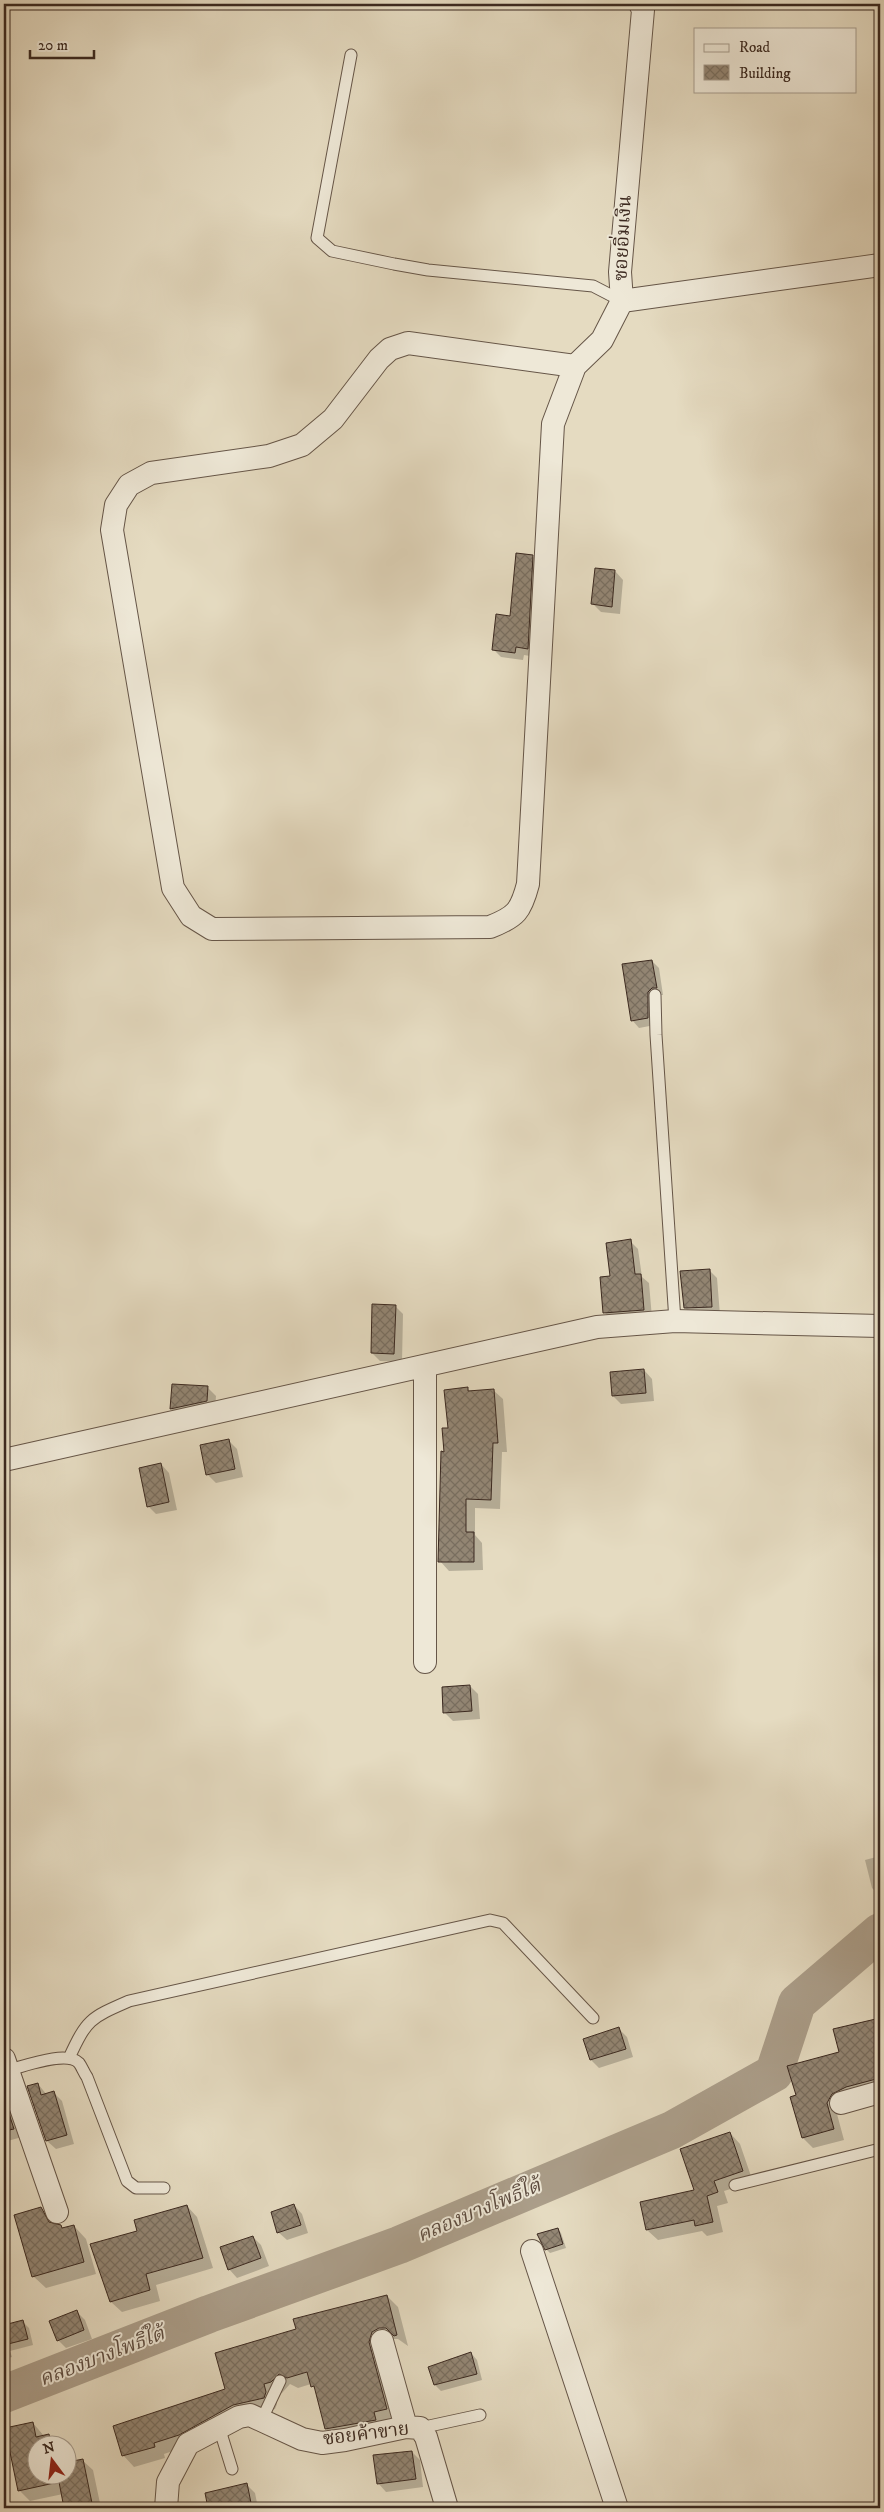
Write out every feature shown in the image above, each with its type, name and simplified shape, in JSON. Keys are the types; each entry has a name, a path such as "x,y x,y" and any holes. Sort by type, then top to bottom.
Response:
{"street":[{"name":"ซอยอิ่มเงิน","path":"640,4 643,10 620,272 622,302 880,265"},
{"path":"575,366 408,344 390,349 379,359 333,419 302,445 269,456 151,473 129,485 116,505 112,530 173,888 191,916 212,929 490,927 510,920 523,905 528,884 553,424 575,366 602,340 622,302"},
{"path":"4,1460 425,1368 597,1328 675,1321 880,1326"},
{"path":"425,1368 425,1662"},
{"path":"6,2064 57,2212"},
{"path":"840,2103 880,2092"},
{"path":"532,2251 617,2508"},
{"path":"382,2341 413,2427"},
{"name":"ซอยค้าขาย","path":"166,2508 168,2482 188,2444 239,2417 250,2415 302,2439 322,2443 413,2427 426,2438 447,2508"}],"lane":[{"path":"351,55 318,238 332,251 428,270 593,286 622,302"},
{"path":"655,995 675,1321"},
{"path":"69,2058 83,2027 100,2013 129,2001 490,1920 502,1922 593,2018"},
{"path":"6,2064 60,2058 69,2058 78,2063 87,2077 127,2181 136,2188 164,2188"},
{"path":"735,2185 880,2149"},
{"path":"262,2419 280,2381"},
{"path":"413,2427 480,2415"},
{"path":"219,2427 232,2469"}],"building":[{"path":"516,553 533,555 528,649 516,647 515,653 492,650 496,614 510,616"},
{"path":"595,568 615,570 612,607 591,604"},
{"path":"652,960 657,988 652,988 648,992 648,1018 631,1021 622,964"},
{"path":"631,1239 635,1274 641,1274 644,1310 603,1313 600,1277 610,1276 606,1243"},
{"path":"710,1269 712,1307 684,1308 680,1271"},
{"path":"372,1304 396,1305 394,1354 371,1353"},
{"path":"644,1369 646,1393 612,1396 610,1372"},
{"path":"172,1384 208,1386 207,1401 170,1409"},
{"path":"468,1387 468,1391 494,1389 498,1443 493,1443 491,1500 466,1499 466,1532 474,1532 474,1562 438,1562 441,1451 444,1452 442,1428 448,1428 444,1390"},
{"path":"229,1439 235,1469 206,1475 200,1445"},
{"path":"161,1463 169,1502 147,1507 139,1468"},
{"path":"470,1685 472,1711 443,1713 442,1687"},
{"path":"880,2018 880,2078 846,2087 832,2094 827,2103 834,2129 802,2138 790,2097 796,2095 787,2066 839,2052 833,2029"},
{"path":"619,2027 626,2049 590,2060 583,2039"},
{"path":"38,2083 41,2095 54,2091 67,2135 46,2141 27,2086"},
{"path":"4,2098 14,2129 4,2131"},
{"path":"730,2132 743,2171 714,2181 718,2192 707,2196 713,2222 695,2226 694,2220 646,2230 640,2202 694,2190 680,2149"},
{"path":"294,2204 301,2225 277,2233 271,2212"},
{"path":"187,2205 203,2258 146,2274 150,2290 110,2302 90,2244 137,2231 134,2220"},
{"path":"41,2207 49,2222 61,2225 62,2228 74,2225 84,2262 32,2277 14,2215"},
{"path":"558,2228 563,2244 545,2250 537,2234"},
{"path":"253,2236 261,2258 228,2270 220,2247"},
{"path":"387,2295 397,2335 394,2336 386,2328 379,2328 372,2332 369,2342 387,2409 374,2412 376,2420 325,2429 314,2386 311,2387 307,2372 287,2378 279,2374 271,2382 264,2384 266,2392 264,2398 233,2405 179,2435 154,2443 155,2447 122,2456 113,2426 225,2389 215,2353 296,2329 293,2319"},
{"path":"77,2310 84,2330 57,2341 49,2321"},
{"path":"23,2320 28,2339 4,2345 4,2325"},
{"path":"471,2352 477,2374 434,2385 428,2367"},
{"path":"33,2422 35,2434 28,2434 28,2484 50,2484 18,2491 5,2428"},
{"path":"412,2451 416,2479 377,2484 373,2455"},
{"path":"83,2459 93,2508 64,2508 59,2484 78,2484 78,2460"},
{"path":"247,2483 252,2508 208,2508 205,2493"}],"waterway":[{"name":"คลองบางโพธิ์ใต้","path":"4,2394 209,2314 399,2245 672,2130 774,2073 797,2003 880,1932"}]}
